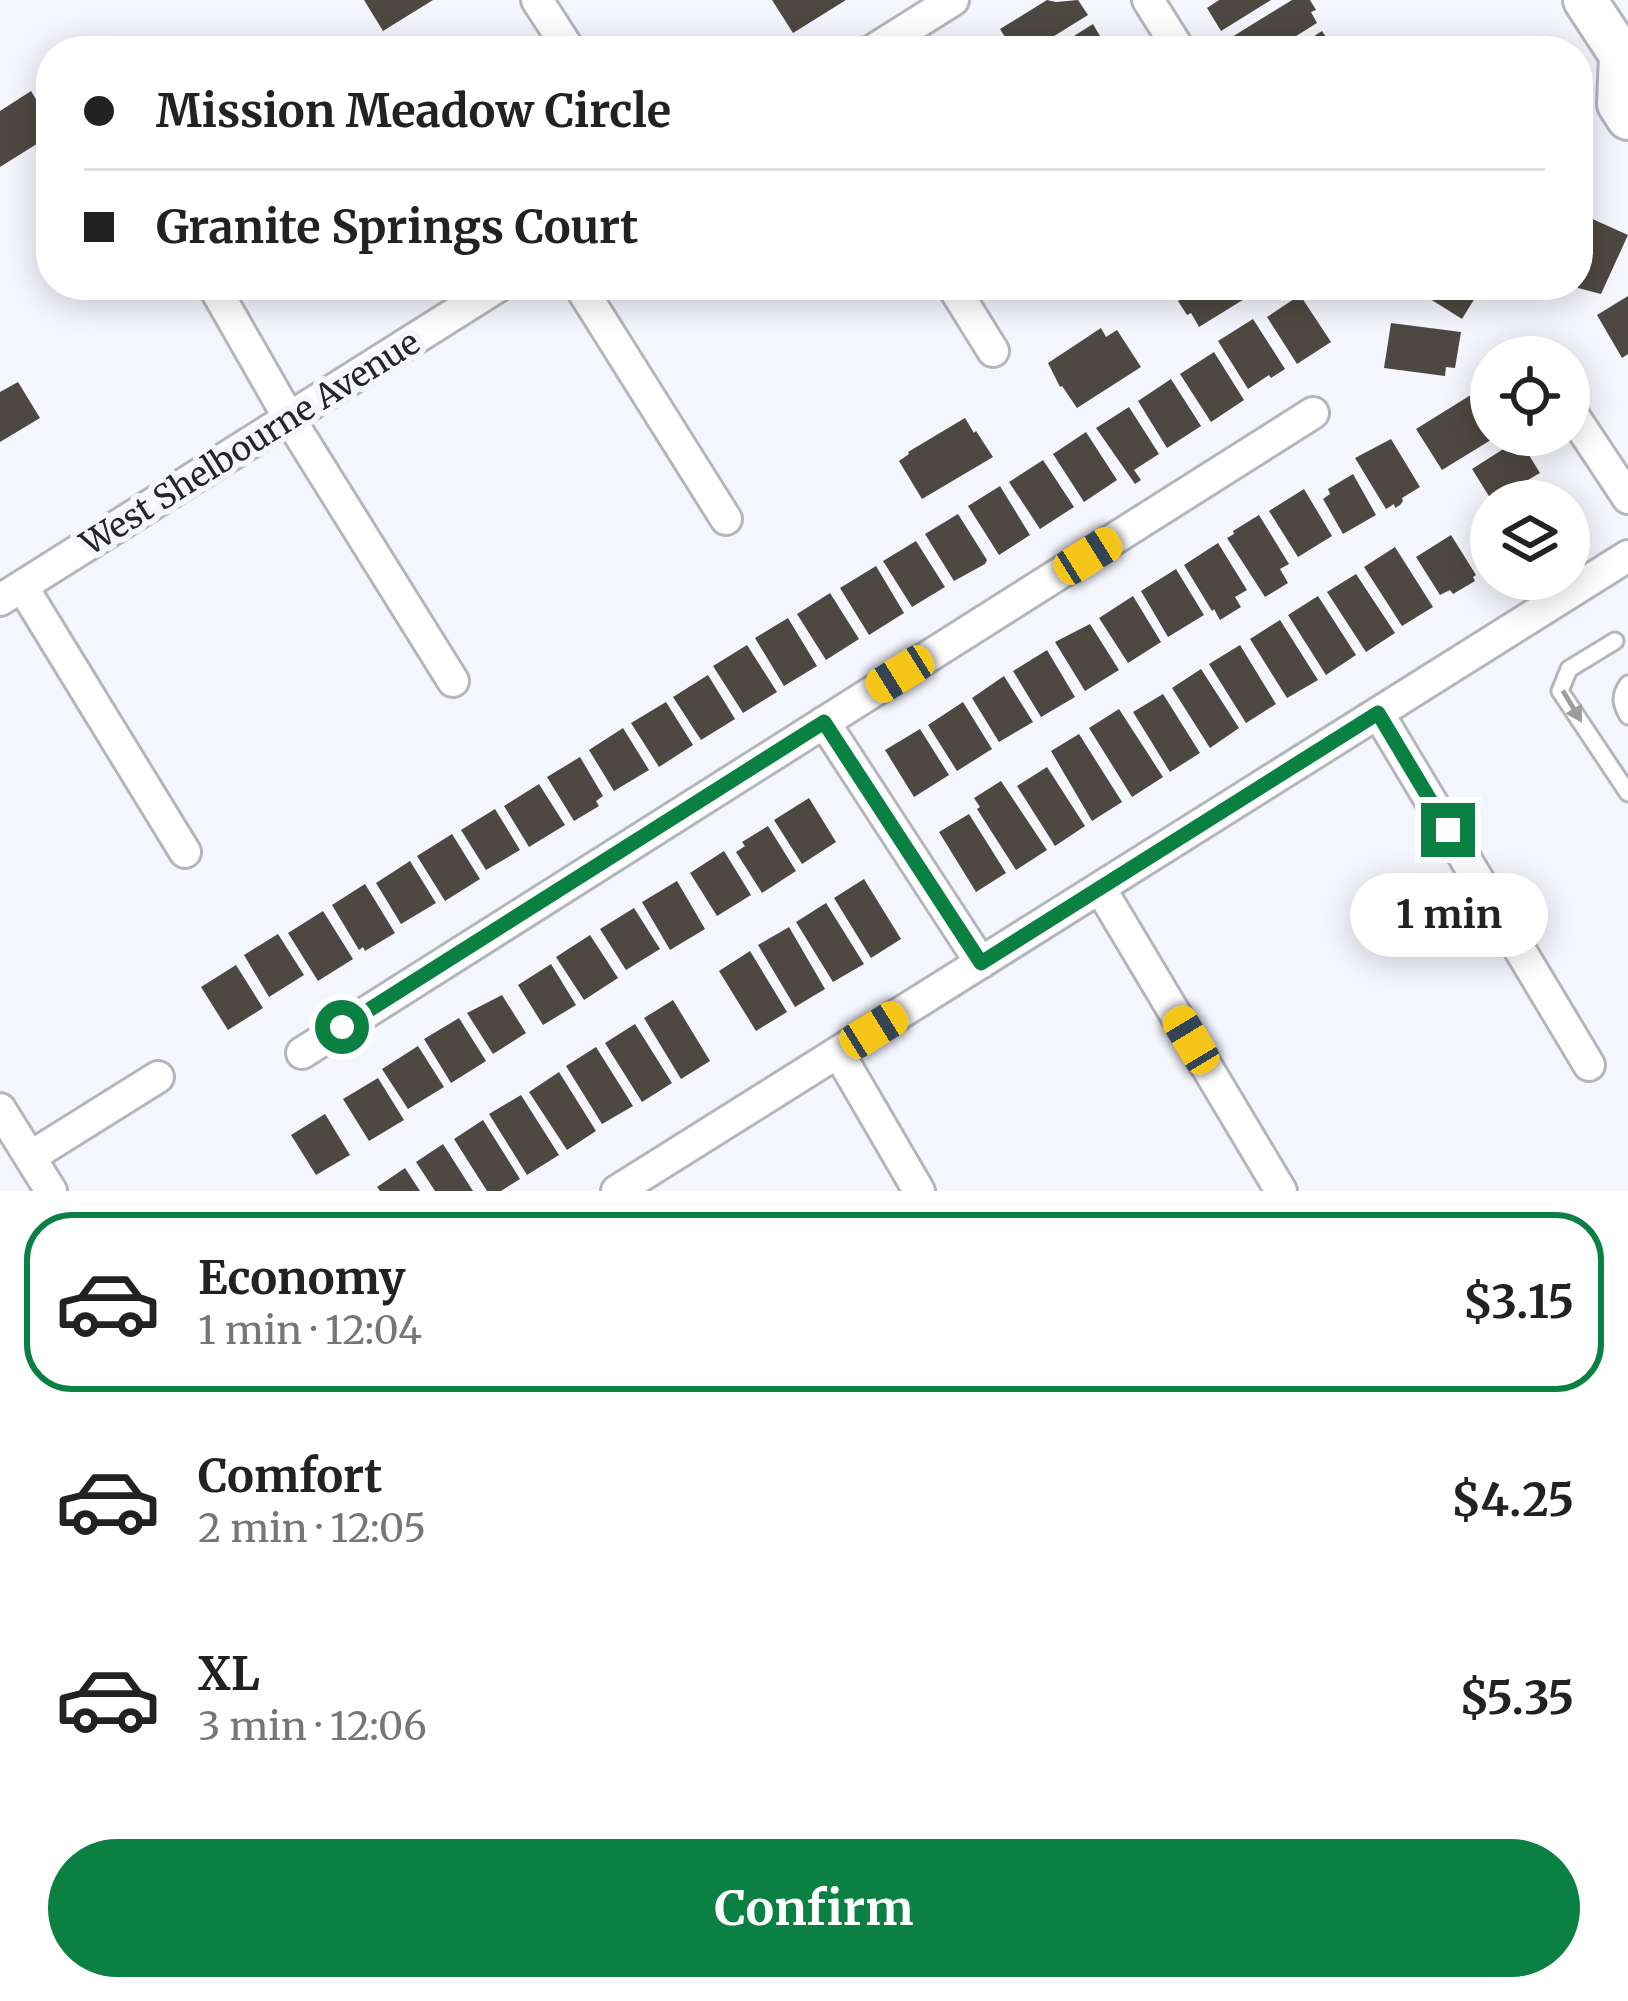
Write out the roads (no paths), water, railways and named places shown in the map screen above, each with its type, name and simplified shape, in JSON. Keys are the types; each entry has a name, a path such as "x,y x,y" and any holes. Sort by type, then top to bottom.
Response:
{"street":[{"path":"537,0 560,36"},
{"path":"1148,0 1171,36"},
{"path":"1586,0 1624,58 1619,104 1628,118"},
{"path":"892,36 932,5"},
{"path":"222,300 452,681"},
{"name":"West Shelbourne Avenue","path":"11,593 476,300"},
{"path":"589,300 726,519"},
{"path":"961,300 993,351"},
{"path":"302,1053 1313,413"},
{"path":"1590,441 1628,498"},
{"path":"617,1191 1628,556"},
{"path":"11,593 185,852"},
{"path":"1378,713 1589,1065"},
{"path":"824,722 981,963"},
{"path":"1100,888 1281,1191"},
{"path":"838,1052 919,1191"},
{"path":"30,1157 158,1076"},
{"path":"0,1109 51,1191"}],"lane":[{"path":"1615,641 1569,670 1560,691 1627,788"},
{"path":"1628,685 1621,705 1628,716"}]}
